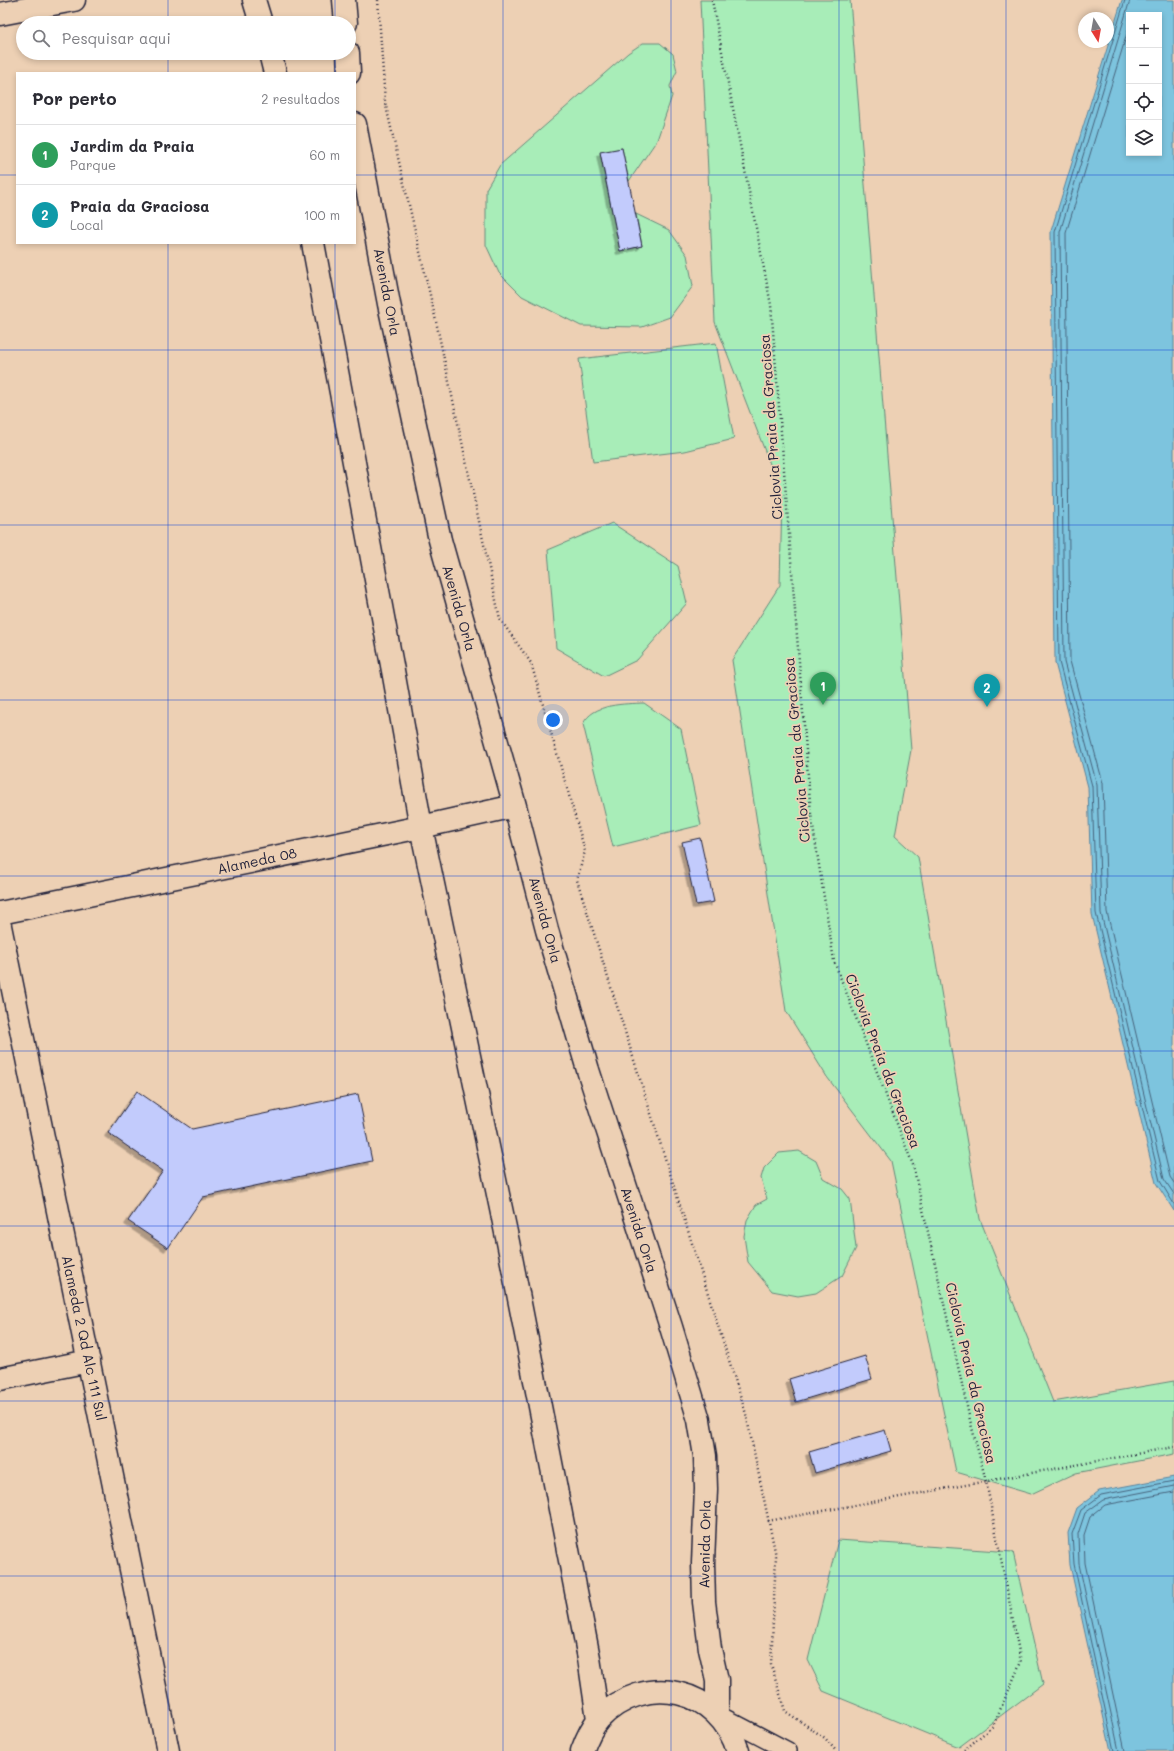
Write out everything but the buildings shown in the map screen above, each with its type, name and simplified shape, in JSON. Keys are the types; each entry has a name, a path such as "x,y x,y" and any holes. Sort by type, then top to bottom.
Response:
{"street":[{"path":"0,14 74,0"},
{"path":"254,0 260,16"},
{"path":"344,0 345,16"},
{"path":"272,60 276,72"},
{"path":"348,60 349,72"},
{"name":"Avenida Orla","path":"356,129 389,304 440,540 547,930 588,1070 671,1327 699,1420 705,1456 706,1482 703,1564 704,1602 710,1649 717,1680 717,1714"},
{"path":"313,244 421,827 508,1242 589,1658 598,1720"},
{"name":"Alameda 08","path":"0,913 421,827 514,806"},
{"name":"Alameda 2 Qd Alc 111 Sul","path":"0,926 168,1751"},
{"path":"0,1380 89,1361"},
{"path":"582,1751 588,1735 598,1720 615,1705 635,1695 657,1691 679,1693 700,1701 717,1714 733,1736 738,1751"}],"lane":[{"path":"717,1714 788,1751"}],"path":[{"path":"378,0 385,102 436,319 500,619 531,663 585,850 577,880 746,1414 776,1556 771,1664 785,1711 825,1738 836,1751"},
{"name":"Ciclovia Praia da Graciosa","path":"712,0 771,305 811,814 834,960 913,1165 970,1420 986,1481 1021,1662 993,1726 963,1751"},
{"path":"768,1521 1174,1446"}],"green space":[{"path":"700,0 850,0 911,750 895,836 918,857 980,1219 1053,1402 1174,1381 1174,1454 1076,1473 1031,1494 956,1472 891,1161 827,1077 786,1011 732,660 780,585 782,495 715,322"},
{"path":"643,43 660,43 673,54 677,71 670,86 672,96 657,140 629,181 622,148 600,153 620,251 642,246 636,214 669,230 687,255 693,286 670,317 642,327 581,326 522,296 499,273 486,245 486,189 500,165 628,53"},
{"path":"716,343 734,439 685,451 593,462 579,359"},
{"path":"612,523 678,566 687,603 637,660 604,676 556,648 548,550"},
{"path":"644,703 681,729 701,825 613,847 583,724 588,717 602,708"},
{"path":"799,1151 816,1161 823,1178 842,1189 850,1199 856,1248 842,1276 816,1293 798,1296 772,1291 748,1262 744,1236 747,1220 756,1205 767,1199 761,1178 764,1168 779,1153"},
{"path":"838,1540 1013,1552 1043,1684 959,1747 823,1691 808,1660"}],"water":[{"path":"1122,0 1174,0 1174,1211 1156,1183 1092,914 1088,787 1055,663 1051,231 1107,48 1114,48 1114,26"},
{"path":"1174,1477 1174,1751 1111,1751 1070,1565 1068,1533 1077,1508 1099,1491"}],"place":[{"name":"Jardim da Praia","path":"823,705"},
{"name":"Praia da Graciosa","path":"987,707"}]}
